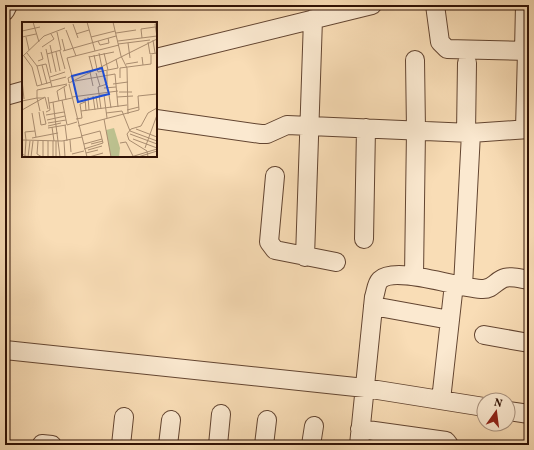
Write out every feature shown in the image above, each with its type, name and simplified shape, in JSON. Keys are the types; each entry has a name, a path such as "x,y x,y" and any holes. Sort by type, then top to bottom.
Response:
{"street":[{"path":"5,11 8,5"},
{"path":"435,5 440,42 447,49 526,51"},
{"path":"157,119 262,134 267,134 287,125 469,133 527,129 524,5"},
{"path":"157,58 364,6"},
{"path":"305,257 313,19"},
{"path":"414,276 416,130 415,60"},
{"path":"441,400 450,320 458,285 469,133 467,63"},
{"path":"5,96 22,91"},
{"path":"5,96 22,99"},
{"path":"364,239 366,128"},
{"path":"275,176 269,242 275,250 336,262"},
{"path":"449,445 446,441 360,437 373,306 378,283 382,279 400,274 458,285 488,288 506,278 529,280"},
{"path":"373,306 450,320"},
{"path":"484,335 529,343"},
{"path":"5,350 365,388 476,406"},
{"path":"516,412 529,414"},
{"path":"218,445 221,414"},
{"path":"121,445 124,416"},
{"path":"168,445 171,420"},
{"path":"264,445 268,420"},
{"path":"311,445 314,426"}]}
